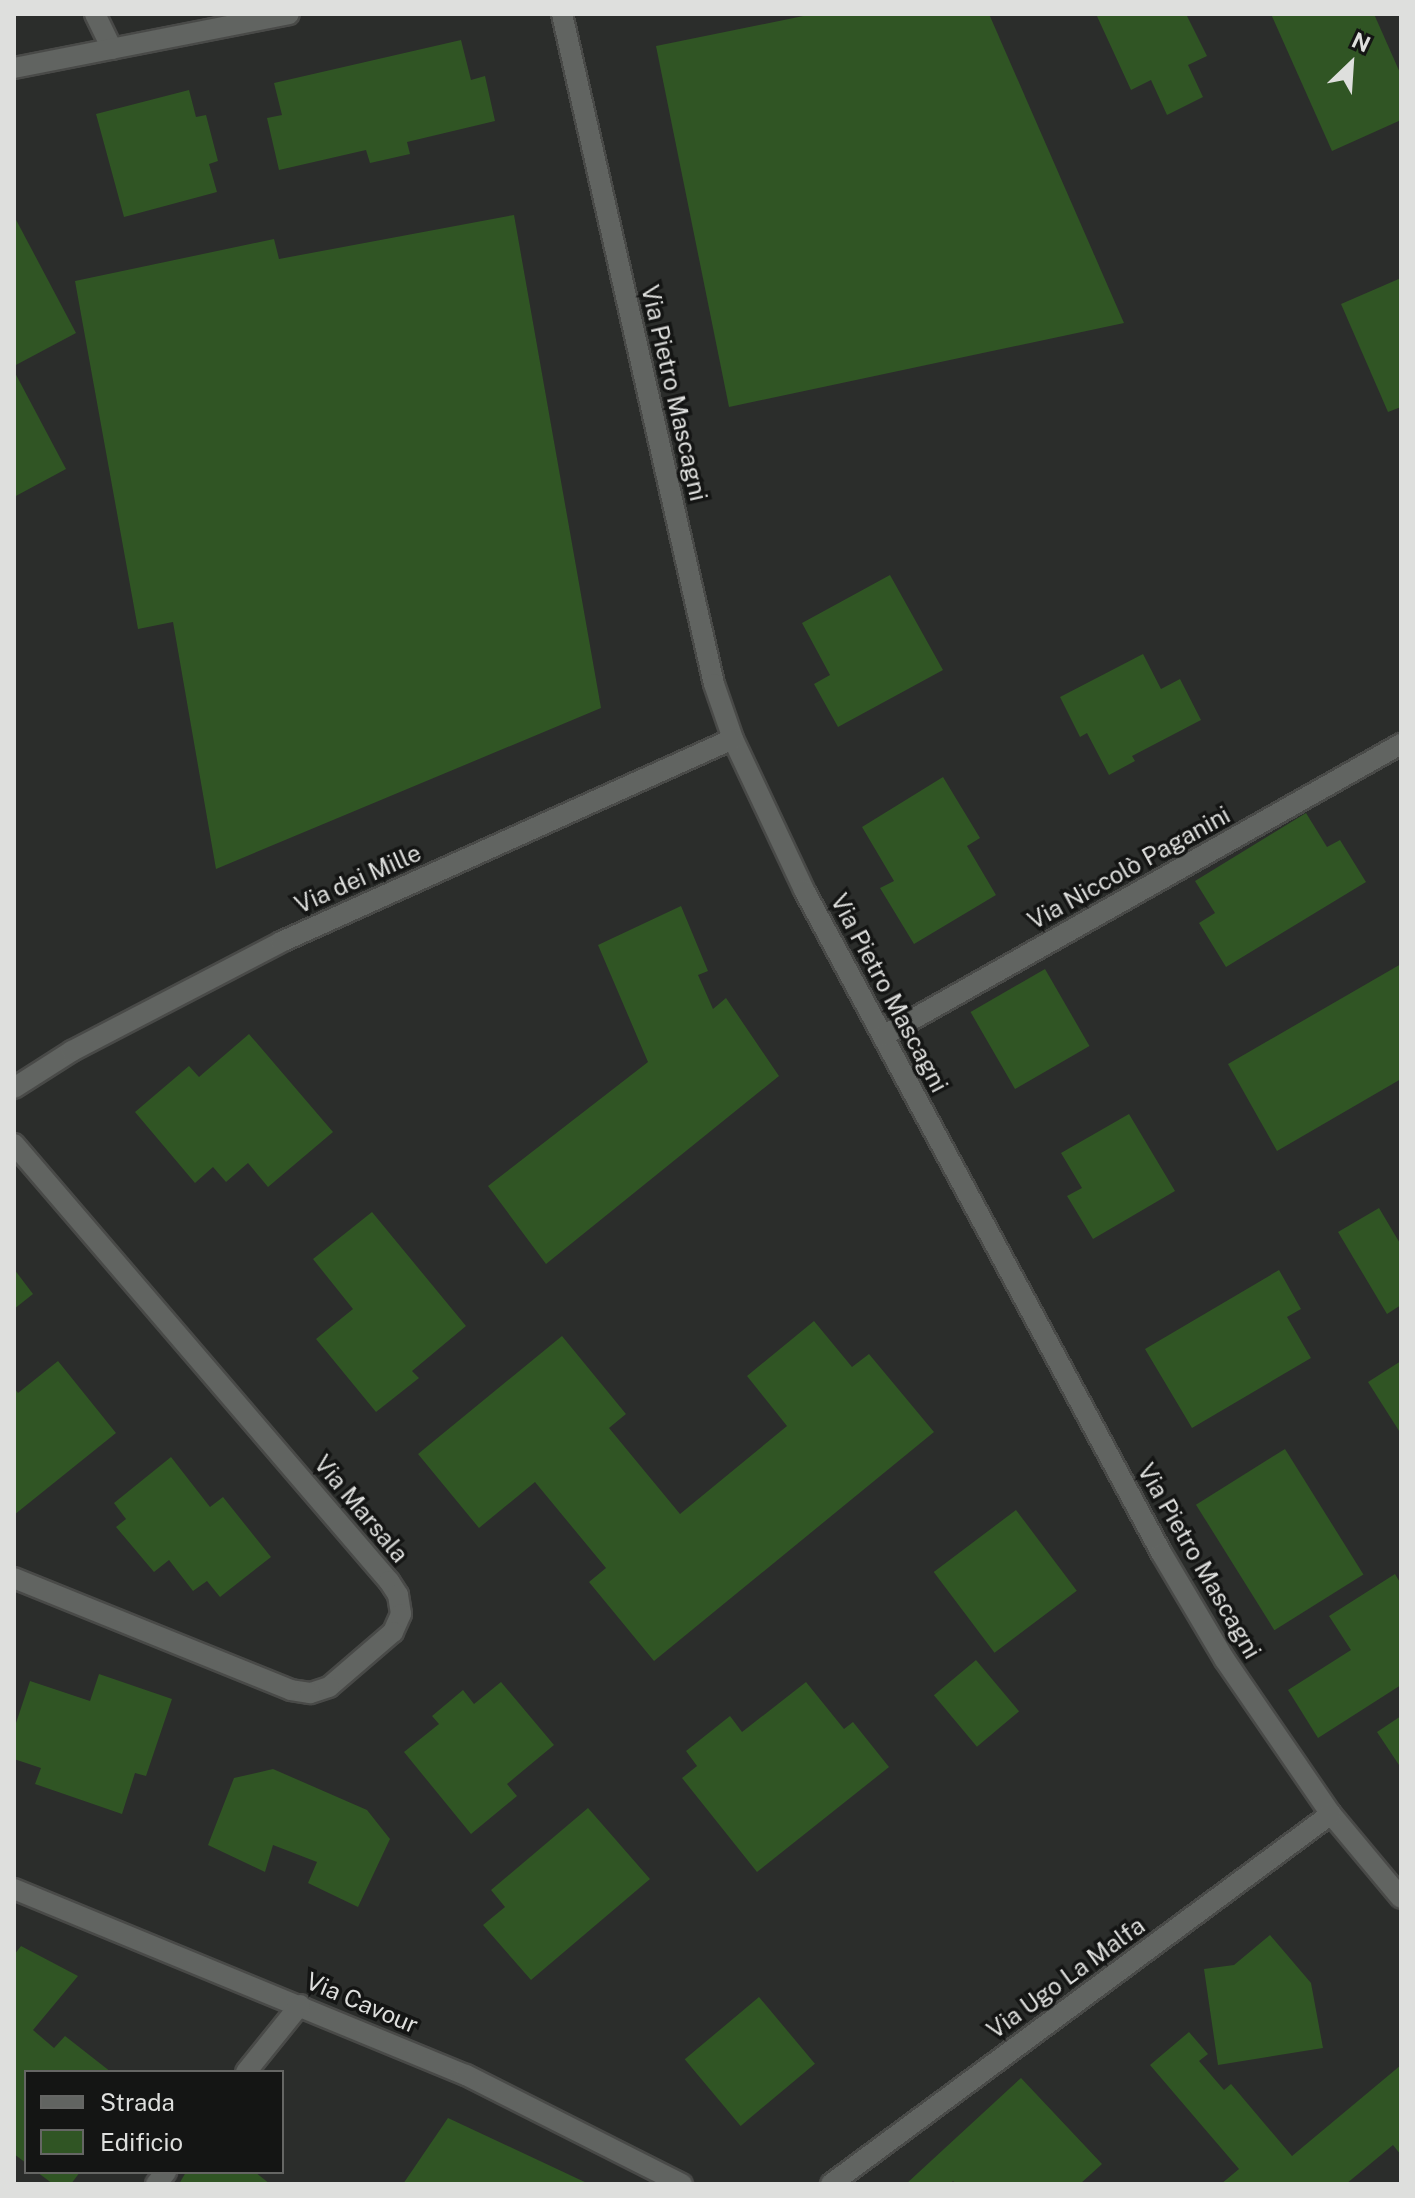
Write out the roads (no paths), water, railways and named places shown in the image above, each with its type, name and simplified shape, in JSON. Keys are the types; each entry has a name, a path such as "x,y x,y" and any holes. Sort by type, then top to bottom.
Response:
{"street":[{"path":"95,14 112,49"},
{"path":"14,68 289,14"},
{"name":"Via Pietro Mascagni","path":"562,14 711,670 733,739 804,890 1162,1554 1225,1660 1331,1814 1401,1898"},
{"name":"Via dei Mille","path":"14,1088 72,1051 281,942 733,739"},
{"name":"Via Niccolò Paganini","path":"883,1036 1401,744"},
{"name":"Via Marsala","path":"14,1144 389,1581 398,1595 401,1614 393,1632 329,1687 310,1693 291,1690 14,1578"},
{"name":"Via Ugo La Malfa","path":"831,2184 1331,1814"},
{"name":"Via Cavour","path":"14,1889 466,2075 682,2184"},
{"path":"248,2070 300,2005"}]}
